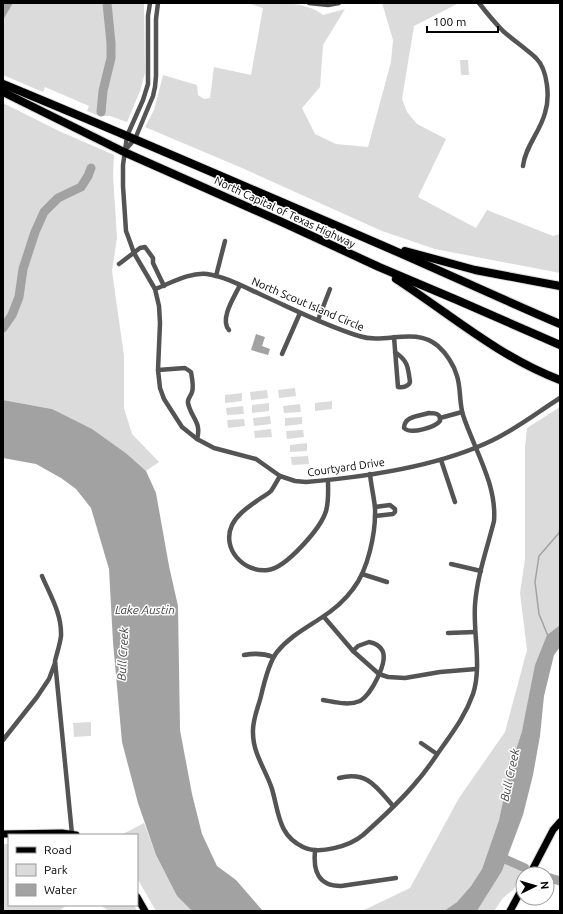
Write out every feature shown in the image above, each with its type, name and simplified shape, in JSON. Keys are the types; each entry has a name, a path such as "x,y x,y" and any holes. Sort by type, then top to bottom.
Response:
{"highway":[{"name":"North Capital of Texas Highway","path":"3,84 135,139 380,245 490,295 560,324"},
{"name":"North Capital of Texas Highway","path":"3,92 124,152 284,223 379,268 560,345"},
{"path":"380,245 474,270 560,286"},
{"path":"379,268 425,297 485,341 520,362 560,380"}],"main road":[{"path":"534,866 553,830 560,822"},
{"path":"3,834 68,834"},
{"path":"138,899 144,911"},
{"path":"510,911 515,902"}],"street":[{"name":"Courtyard Drive","path":"150,3 148,19 148,84 143,100 127,136 124,152 123,175 126,231 134,253 155,289 159,306 160,323 158,370 160,388 164,400 182,427 197,439 214,448 256,459 280,476 295,481 306,482 370,474 424,465 441,460 476,448 493,440 560,398"},
{"path":"124,152 135,139 153,96 156,76 156,19 158,3"},
{"path":"309,3 328,5 339,3"},
{"path":"479,3 502,30 537,59 542,68 546,81 548,94 545,116 524,158 523,166"},
{"path":"148,19 156,19"},
{"path":"216,276 225,241"},
{"path":"119,264 140,248 145,247 153,258 153,263 164,286"},
{"name":"North Scout Island Circle","path":"155,289 194,275 208,274 240,285 360,337 414,336 428,339 444,352 452,363 458,376 462,412 491,490 495,511 493,527 480,571 477,587 475,607 476,669 473,693 467,709 461,721 419,780 360,837 342,846 330,849 315,850"},
{"path":"229,330 226,327 225,317 240,285"},
{"path":"318,320 330,289"},
{"path":"282,354 300,312"},
{"path":"394,337 395,352 398,387 407,386 410,382 407,363 395,352"},
{"path":"158,370 185,368 191,372 192,389 188,404 198,425 199,432 197,439"},
{"path":"440,418 462,412"},
{"path":"435,413 440,418 440,421 436,425 412,432 404,428 405,422 408,419 435,413"},
{"path":"441,460 455,502"},
{"path":"370,474 375,516 368,559 362,574 352,590 324,617 298,632 273,657 254,721 253,732 257,754 271,786 281,825 290,838 304,848 315,850 314,868 320,878 325,883 336,886 396,878"},
{"path":"280,476 270,492 244,510 231,526 229,537 231,549 235,556 241,563 257,570 269,570 279,565 293,554 313,534 320,525 326,512 328,501 328,480"},
{"path":"374,506 390,505 395,509 393,514 375,516"},
{"path":"451,564 480,571"},
{"path":"362,574 387,582"},
{"path":"3,740 37,697 49,679 61,636 60,621 42,576"},
{"path":"324,617 354,651 379,674 388,677 405,678 440,672 476,669"},
{"path":"448,633 475,632"},
{"path":"323,700 346,704 359,701 370,691 382,666 383,654 378,645 368,642 358,646 354,651"},
{"path":"244,655 265,653 273,657"},
{"path":"55,661 74,834"},
{"path":"421,743 437,754"},
{"path":"339,778 349,775 368,779 393,806"}],"green space":[{"path":"13,3 144,3 145,73 140,91 127,122 110,116 99,116 87,111 89,106 45,87 43,92 3,75 3,20"},
{"path":"247,3 287,3 316,10 323,15 345,9 323,45 320,87 302,108 315,134 336,144 368,147 391,62 393,40 382,3 459,3 414,26 402,99 407,112 417,124 446,139 418,197 476,228 487,210 553,236 560,234 560,273 435,249 382,231 242,168 145,127 154,110 163,75 197,85 198,95 204,99 210,98 214,67 251,75 263,8"},
{"path":"460,60 468,60 469,75 461,75"},
{"path":"3,103 59,131 114,155 113,175 117,238 112,271 124,356 124,408 132,434 159,462 146,471 127,454 52,409 3,400"},
{"path":"295,388 296,396 279,398 278,390"},
{"path":"267,390 268,398 251,400 250,392"},
{"path":"242,393 242,401 225,403 225,395"},
{"path":"332,401 332,409 315,411 315,403"},
{"path":"269,403 269,411 252,413 252,405"},
{"path":"300,404 301,412 284,413 283,406"},
{"path":"243,406 244,414 227,415 226,408"},
{"path":"560,407 560,625 547,635 522,731 510,768 499,820 482,869 471,886 457,902 444,911 362,911 410,888 459,798 505,732 527,650 520,593 525,559 525,447 527,428"},
{"path":"270,416 271,424 254,426 253,418"},
{"path":"302,417 302,424 285,426 285,418"},
{"path":"244,419 245,426 228,428 227,420"},
{"path":"271,429 272,437 255,438 254,431"},
{"path":"303,430 304,437 287,439 286,431"},
{"path":"307,443 307,451 290,452 290,445"},
{"path":"308,456 309,464 292,465 291,457"},
{"path":"91,722 91,736 74,737 73,723"},
{"path":"144,823 156,855 177,896 192,911 156,911 138,880 138,834 123,834"},
{"path":"3,844 8,844 8,906 66,906 59,911 3,911"},
{"path":"508,856 525,864 524,866 515,866 514,889 503,898 494,911 477,911 502,871"},
{"path":"102,906 134,906 137,911 109,911"}],"water":[{"path":"3,3 13,3 3,20"},
{"path":"256,334 265,337 262,346 270,349 268,355 251,350"},
{"name":"Lake Austin","path":"3,400 52,409 92,429 127,454 146,471 156,493 178,606 180,730 192,794 202,834 217,866 236,880 263,911 192,911 177,896 156,855 138,803 122,742 113,642 109,569 91,508 76,489 61,478 36,464 3,458"},
{"name":"Bull Creek","path":"560,625 560,647 554,655 544,696 540,736 533,775 523,815 502,871 477,911 444,911 457,902 471,886 482,869 499,820 510,768 522,731 535,665 547,635"}],"waterway":[{"path":"101,112 103,91 111,58 107,3"},
{"path":"3,328 12,315 19,297 23,269 35,232 44,212 58,198 81,187 91,168"},
{"path":"548,636 539,614 535,582 539,556 559,533 560,527"},
{"path":"496,855 521,866"},
{"path":"555,879 560,881"}]}
